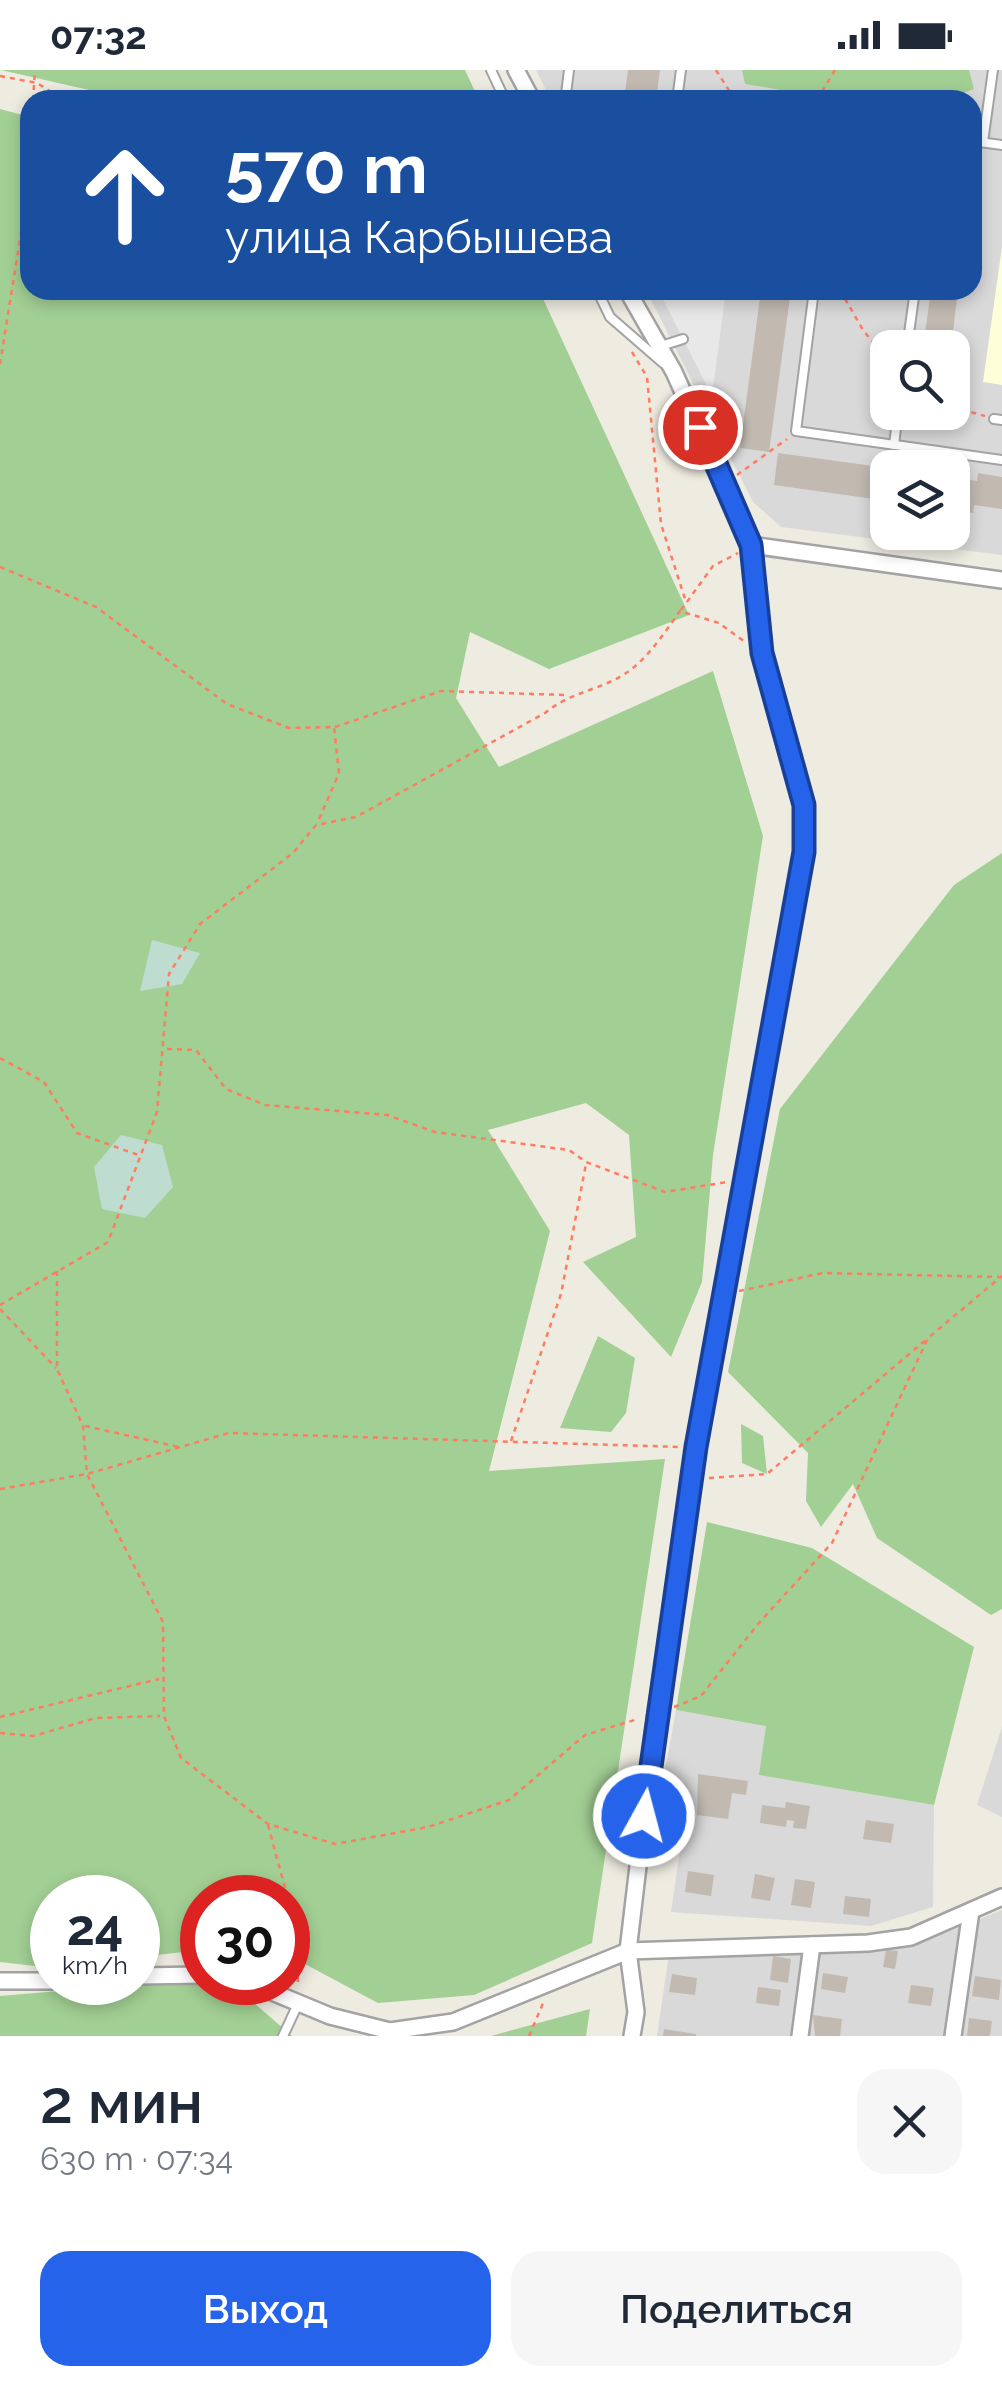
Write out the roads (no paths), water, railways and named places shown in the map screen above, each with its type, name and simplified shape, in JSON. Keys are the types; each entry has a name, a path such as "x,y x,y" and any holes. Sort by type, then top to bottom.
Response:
{"street":[{"path":"632,300 674,372 727,482 751,545 762,653 804,805 804,852 696,1447 656,1714 628,1951 636,2012 632,2036"},
{"path":"751,545 1002,580"},
{"path":"304,2005 330,2016 390,2030 453,2022 628,1951 812,1945 911,1937 1002,1898"},
{"path":"952,2036 971,1911"},
{"path":"800,2036 812,1945"},
{"path":"0,1981 30,1981"}],"lane":[{"path":"993,70 983,142 1002,145"},
{"path":"602,300 610,317 674,372"},
{"path":"813,300 796,431 1002,460"},
{"path":"909,330 914,300"},
{"path":"657,347 683,339"},
{"path":"894,444 896,430"},
{"path":"282,2036 298,2005"}]}
